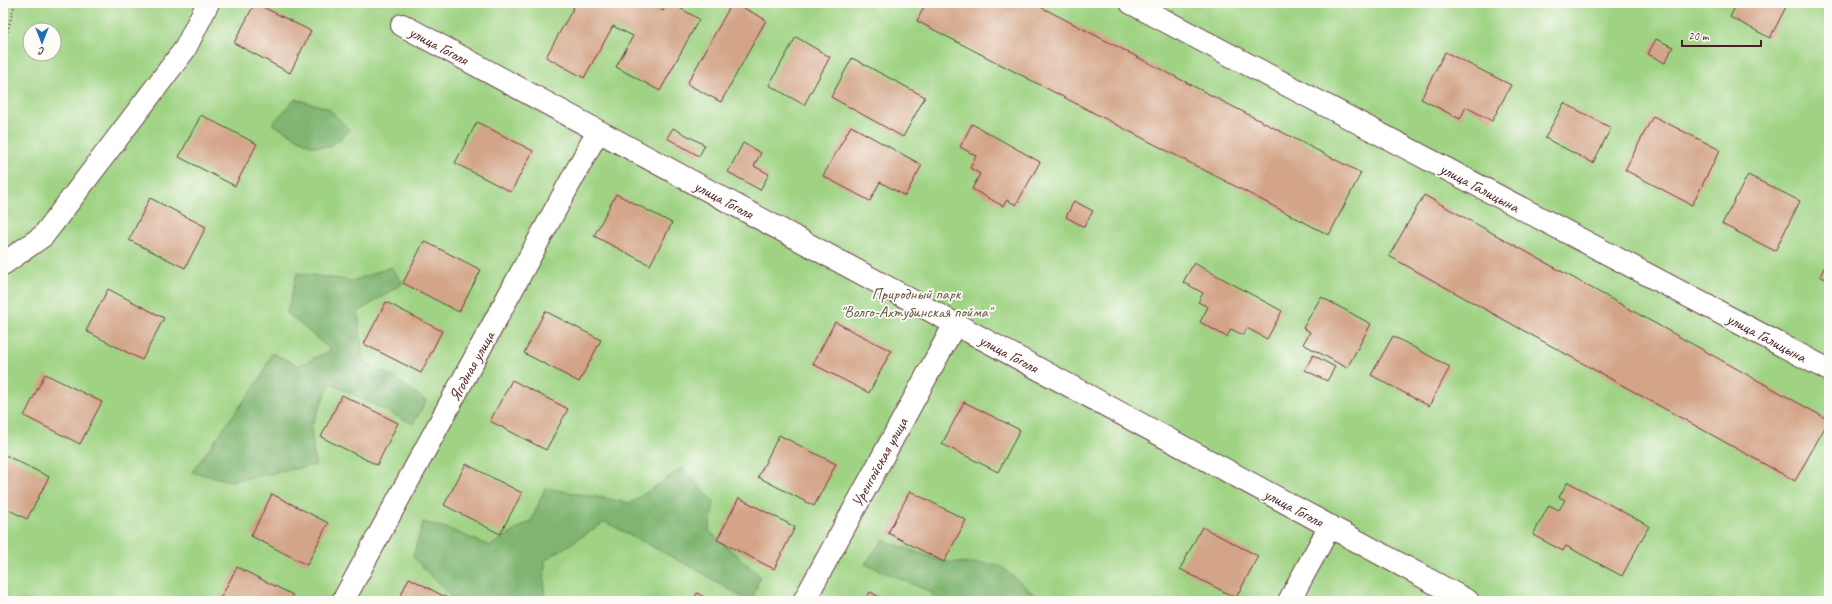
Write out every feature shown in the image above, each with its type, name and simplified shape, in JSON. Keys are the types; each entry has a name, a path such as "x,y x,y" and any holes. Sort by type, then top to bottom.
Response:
{"street":[{"path":"3,264 43,236 185,49 208,3"},
{"name":"улица Галицына","path":"1132,3 1829,370"},
{"name":"улица Гоголя","path":"402,25 1468,601"},
{"name":"Ягодная улица","path":"343,601 598,131"},
{"name":"Уренгойская улица","path":"804,601 955,324"},
{"path":"1289,601 1330,526"}],"path":[{"path":"3,47 15,3"}],"green space":[{"name":"Природный парк \"Волго-Ахтубинская пойма\"","path":"3,3 1829,3 1829,601 3,601"},
{"path":"295,99 328,108 350,130 330,147 312,146 272,124"},
{"path":"391,267 403,283 358,312 363,361 396,379 426,401 413,424 330,383 311,427 315,465 231,481 192,472 262,376 272,353 299,366 331,350 287,313 297,273 352,281"},
{"path":"682,468 714,502 709,531 760,576 752,601 748,601 701,572 605,522 545,560 544,597 539,601 455,601 413,557 423,522 446,528 490,546 532,520 545,488 631,503"},
{"path":"883,540 944,562 998,564 1042,601 936,601 931,592 865,564"}],"building":[{"path":"255,3 311,31 290,73 234,43"},
{"path":"576,3 648,3 663,11 667,3 671,3 699,19 660,91 616,67 633,36 613,26 584,78 546,57"},
{"path":"732,3 735,3 766,20 721,102 687,84"},
{"path":"926,3 1033,3 1361,173 1329,235 917,21"},
{"path":"1737,3 1788,3 1770,38 1730,17"},
{"path":"796,37 830,57 804,105 769,85"},
{"path":"1656,39 1673,47 1665,63 1648,54"},
{"path":"1445,52 1511,85 1492,121 1466,107 1460,119 1421,99"},
{"path":"852,58 925,97 903,137 831,97"},
{"path":"1564,103 1611,128 1593,163 1545,138"},
{"path":"201,115 257,144 235,186 179,157"},
{"path":"1653,116 1720,150 1692,205 1625,170"},
{"path":"477,122 533,151 511,192 455,163"},
{"path":"972,124 1040,162 1016,205 1007,200 1003,206 972,189 980,174 970,168 976,156 960,147"},
{"path":"851,126 922,165 905,196 880,182 870,201 823,176"},
{"path":"673,128 705,145 699,156 667,138"},
{"path":"743,143 761,153 754,166 769,174 760,190 728,172"},
{"path":"1748,175 1800,201 1775,251 1722,224"},
{"path":"616,194 672,223 650,265 594,236"},
{"path":"1424,195 1829,420 1795,481 1389,256"},
{"path":"150,198 206,227 185,268 129,240"},
{"path":"1074,201 1093,211 1084,227 1066,217"},
{"path":"424,241 481,270 459,312 403,283"},
{"path":"1829,258 1829,281 1820,276"},
{"path":"1194,263 1282,311 1267,339 1247,328 1243,335 1231,329 1227,337 1200,322 1208,307 1198,302 1203,293 1183,282"},
{"path":"108,289 164,318 142,360 86,331"},
{"path":"1321,297 1371,324 1347,368 1303,344 1310,332 1303,328"},
{"path":"386,302 442,331 421,373 364,344"},
{"path":"545,311 601,340 579,382 524,353"},
{"path":"835,322 891,351 869,393 813,364"},
{"path":"1393,336 1450,367 1429,406 1371,375"},
{"path":"1313,355 1335,367 1327,381 1305,370"},
{"path":"45,374 102,402 80,444 24,416"},
{"path":"512,380 568,409 546,450 490,421"},
{"path":"342,395 398,423 377,465 321,437"},
{"path":"964,402 1020,430 998,472 942,444"},
{"path":"779,435 836,464 814,506 758,477"},
{"path":"3,454 49,477 27,519 3,507"},
{"path":"466,464 522,493 500,534 444,505"},
{"path":"1568,482 1649,526 1622,576 1566,546 1563,551 1533,535 1549,505 1559,510 1565,500 1559,497"},
{"path":"910,491 966,520 944,562 888,533"},
{"path":"272,494 328,523 307,565 251,536"},
{"path":"739,498 795,527 774,569 717,540"},
{"path":"1202,527 1258,556 1236,598 1180,569"},
{"path":"237,567 293,595 290,601 219,601"},
{"path":"409,578 453,601 398,601"},
{"path":"870,592 887,601 865,601"},
{"path":"697,593 711,601 693,601"}]}
